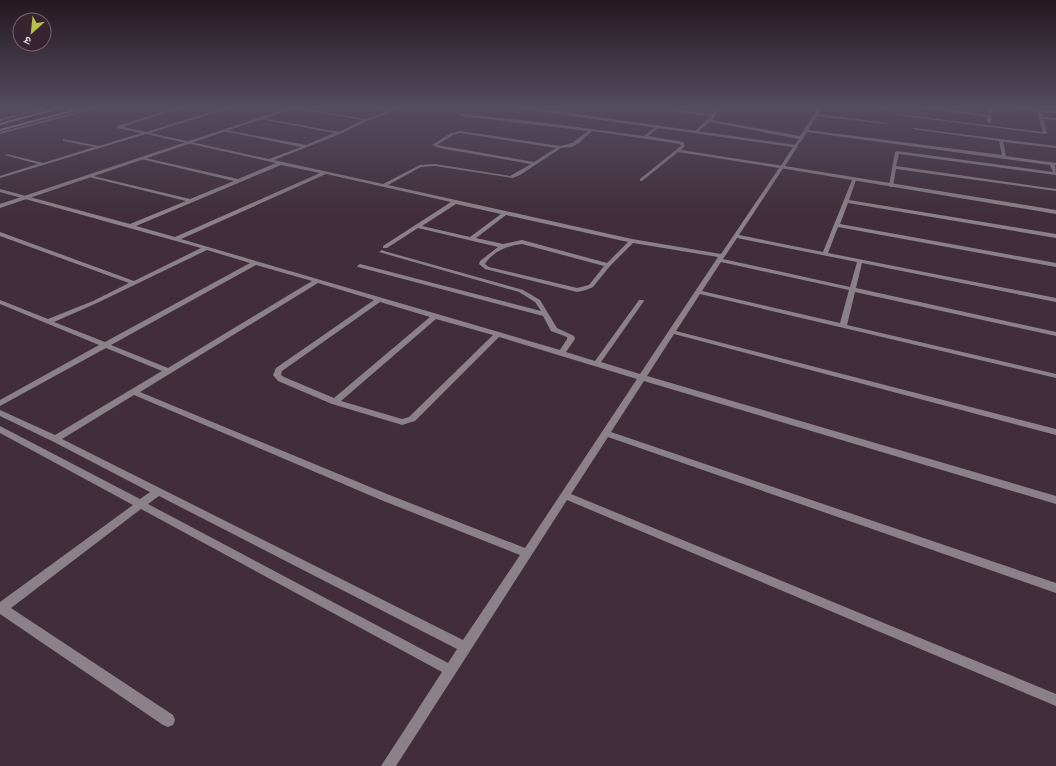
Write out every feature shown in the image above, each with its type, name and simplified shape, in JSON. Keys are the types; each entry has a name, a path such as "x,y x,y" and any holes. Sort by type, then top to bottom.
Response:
{"street":[{"path":"73,142 100,147"},
{"path":"0,177 117,142"},
{"path":"0,202 183,142 632,241 721,258 1056,334"},
{"path":"0,206 194,142"},
{"path":"282,142 305,146"},
{"path":"269,161 316,142"},
{"path":"438,142 434,144 439,147 534,164"},
{"path":"525,142 560,147 574,146 579,142"},
{"path":"642,180 683,146 682,143 674,142"},
{"path":"766,142 796,146"},
{"path":"388,766 698,292 799,142"},
{"path":"888,142 1054,164 1056,174 897,152"},
{"path":"1001,142 1004,157"},
{"path":"1014,142 1054,147"},
{"path":"891,186 898,143"},
{"path":"383,186 424,165 435,165 511,177 560,147"},
{"path":"677,151 1056,212"},
{"path":"7,155 44,164"},
{"path":"143,158 239,181"},
{"path":"131,226 281,163"},
{"path":"894,167 1056,190"},
{"path":"175,239 325,173"},
{"path":"91,176 191,201"},
{"path":"825,254 854,180"},
{"path":"0,190 131,226 380,299 1056,500"},
{"path":"846,201 1056,236"},
{"path":"455,202 416,226 383,250 521,290 538,301 554,329 566,334 571,339 562,353"},
{"path":"470,239 505,213"},
{"path":"837,224 1056,265"},
{"path":"416,226 503,246"},
{"path":"0,234 134,283"},
{"path":"736,236 1056,300"},
{"path":"608,265 522,242 509,243 482,261 482,264 487,268 577,290 591,286 608,265 632,241"},
{"path":"48,322 206,248"},
{"path":"844,327 860,261"},
{"path":"0,403 255,263"},
{"path":"360,266 546,316"},
{"path":"55,439 316,281"},
{"path":"698,292 1056,376"},
{"path":"380,299 279,370 277,375 281,379 335,402 397,422 412,419 498,334"},
{"path":"597,363 641,301"},
{"path":"0,302 168,371"},
{"path":"335,402 435,316"},
{"path":"672,332 1056,432"},
{"path":"134,392 384,497 527,553"},
{"path":"2,416 55,439 465,648"},
{"path":"2,432 20,423"},
{"path":"2,432 141,504 450,670"},
{"path":"606,433 1056,588"},
{"path":"157,492 1,608 168,720"},
{"path":"565,495 1056,700"}]}
